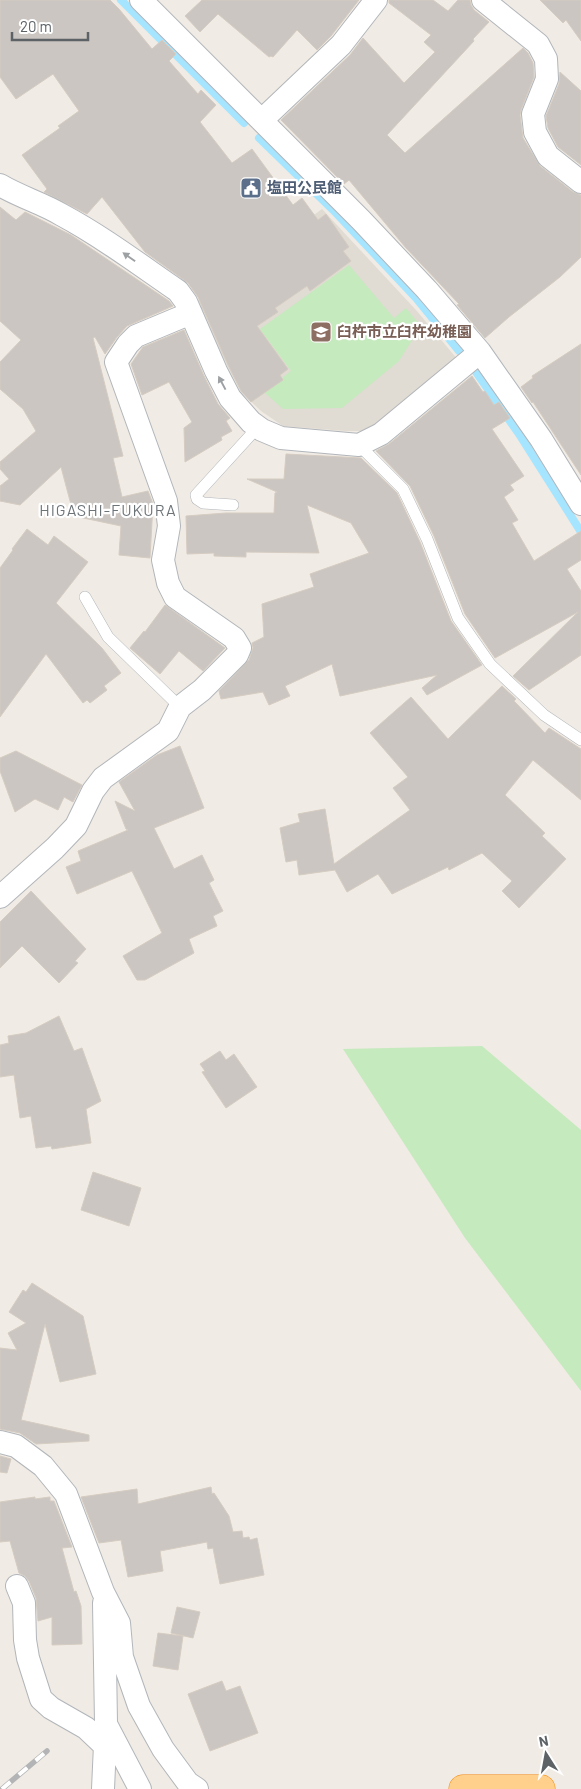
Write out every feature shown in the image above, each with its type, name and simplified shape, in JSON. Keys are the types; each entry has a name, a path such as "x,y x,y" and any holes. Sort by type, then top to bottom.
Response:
{"highway":[{"path":"463,1789 541,1789"}],"street":[{"path":"141,0 262,120 427,290 480,352 541,438 581,504"},
{"path":"262,120 341,45 376,0"},
{"path":"483,0 538,44 546,59 547,79 533,114 535,132 548,156 581,182"},
{"path":"0,185 61,214 108,242 178,291 186,302 230,398 255,425 281,438 359,445 381,434 480,352"},
{"path":"0,897 55,848 76,826 93,791 103,778 168,731 180,707 202,690 237,655 240,648 234,638 175,597 171,591 163,560 169,526 166,501 116,362 136,336 191,313"},
{"path":"0,1442 16,1446 43,1466 66,1494 104,1592 119,1623 122,1657 139,1706 163,1749 188,1783 197,1789"},
{"path":"17,1586 24,1603 25,1640 28,1658 40,1699 51,1708 86,1728 105,1746"},
{"path":"103,1789 106,1723 104,1592"},
{"path":"106,1723 140,1789"}],"lane":[{"path":"233,505 203,503 197,499 196,495 255,425"},
{"path":"359,445 403,489 427,540 458,618 490,664 544,715 581,740"},
{"path":"85,598 108,637 180,707"}],"shaded area":[{"name":"臼杵市立臼杵幼稚園","path":"322,209 416,310 458,360 377,428 363,431 345,431 283,426 261,411 241,392 194,303"}],"green space":[{"path":"349,265 394,318 406,308 421,326 399,361 342,408 283,409 264,392 291,371 260,329"},
{"path":"482,1046 581,1130 581,1391 465,1238 343,1049"}],"building":[{"path":"0,0 110,0 152,49 162,40 176,54 169,61 198,94 201,90 216,105 200,122 232,163 252,149 293,205 302,198 318,220 326,214 349,247 343,251 351,261 310,291 307,286 275,308 278,312 257,326 288,369 280,375 283,380 251,402 241,391 198,297 188,283 145,252 102,197 87,214 44,192 47,189 22,155 60,128 58,126 79,111 53,74 16,99 0,77"},
{"path":"202,0 359,0 331,36 317,50 297,30 273,57 269,57 218,14 200,32 185,16"},
{"path":"389,0 433,0 448,11 458,0 470,0 474,10 489,22 473,39 474,41 387,135 405,153 523,48 533,63 534,77 520,115 523,138 540,166 573,192 581,195 581,257 560,277 485,338 457,305 459,304 406,248 349,180 344,184 281,120 350,55 363,38 404,83 435,52 424,42 431,35 389,3"},
{"path":"540,0 581,0 581,41 566,20 563,23"},
{"path":"560,72 581,91 581,165 558,147 548,128 546,116 559,84"},
{"path":"0,207 16,220 25,212 71,235 169,301 173,306 127,326 105,354 95,337 93,338 123,456 113,458 122,497 148,491 153,504 150,558 119,555 121,526 74,516 61,467 20,505 0,501 0,486 9,479 0,469 0,462 36,431 23,409 0,389 0,362 21,340 0,321"},
{"path":"184,330 218,404 230,418 226,421 232,431 221,437 222,440 185,462 184,428 192,422 169,382 142,395 131,364 143,347"},
{"path":"581,344 581,475 521,387 533,378 532,376"},
{"path":"472,376 494,405 499,402 510,418 492,429 524,476 510,485 514,490 504,497 518,520 512,523 534,561 581,531 581,560 567,569 581,591 581,655 529,690 513,676 578,612 495,658 465,614 434,536 410,486 376,451 389,444"},
{"path":"286,454 361,458 397,493 420,542 451,621 482,665 427,695 422,688 437,675 340,696 332,664 285,686 290,696 269,705 263,692 221,699 219,691 249,660 253,648 252,643 264,637 262,604 314,587 310,574 369,553 351,523 307,505 319,553 246,552 246,557 214,556 214,553 187,554 186,516 226,513 274,513 275,493 277,492 247,479 284,479"},
{"path":"27,529 48,545 54,536 88,562 56,603 102,648 121,673 104,686 107,690 90,703 87,700 83,703 46,654 0,717 0,568"},
{"path":"165,605 225,648 203,671 179,651 160,674 130,648 145,632"},
{"path":"502,686 516,699 514,701 545,733 549,728 581,749 581,800 533,760 505,795 545,833 542,836 566,859 519,908 502,891 512,881 482,853 449,870 448,867 392,894 378,874 347,892 335,870 299,875 297,860 286,862 280,828 300,822 298,814 325,809 334,864 410,810 393,788 408,777 370,733 411,697 448,739"},
{"path":"180,746 204,808 154,828 174,869 202,855 214,880 209,883 223,911 213,916 217,926 189,939 194,953 145,980 137,980 123,956 162,933 132,871 77,894 66,867 81,861 78,851 128,830 115,801 135,811 119,782 157,755"},
{"path":"16,751 82,785 73,802 64,797 58,810 35,799 15,812 0,771 0,758"},
{"path":"31,891 86,949 75,961 78,963 59,983 22,946 0,968 0,922"},
{"path":"59,1016 74,1051 82,1048 101,1101 86,1109 91,1143 52,1149 51,1146 36,1148 31,1116 20,1118 14,1075 0,1077 0,1045 9,1043 8,1036 26,1033"},
{"path":"220,1051 226,1060 234,1054 257,1087 226,1108 202,1072 205,1071 200,1064"},
{"path":"93,1172 141,1188 129,1226 81,1210"},
{"path":"32,1283 83,1316 96,1374 60,1382 45,1324 21,1420 89,1435 89,1441 36,1444 20,1433 0,1429 0,1348 17,1350 8,1333 26,1323 9,1312 23,1290 26,1292"},
{"path":"0,1456 11,1459 7,1473 0,1472"},
{"path":"211,1487 212,1494 214,1493 229,1516 233,1532 242,1531 243,1538 249,1537 250,1540 257,1538 264,1575 220,1584 213,1548 208,1549 207,1542 160,1551 163,1571 128,1577 121,1540 99,1543 81,1497 137,1489 138,1504"},
{"path":"35,1497 35,1499 50,1497 50,1501 54,1501 72,1547 62,1548 74,1592 76,1591 81,1606 82,1644 52,1645 52,1617 38,1621 36,1598 29,1581 19,1573 10,1541 0,1542 0,1502"},
{"path":"177,1607 200,1612 193,1638 171,1633"},
{"path":"158,1633 183,1636 178,1670 153,1666"},
{"path":"222,1681 226,1691 240,1686 258,1733 210,1751 188,1694"}],"waterway":[{"path":"121,0 244,123"},
{"path":"259,138 336,213 416,298 459,351"},
{"path":"476,372 521,437 581,532"}],"railway":[{"path":"2,1789 47,1751"}],"place":[{"name":"塩田公民館","path":"251,188"},
{"name":"臼杵市立臼杵幼稚園","path":"321,332"}],"district":[{"name":"HIGASHI-FUKURA","path":"108,510"}]}
